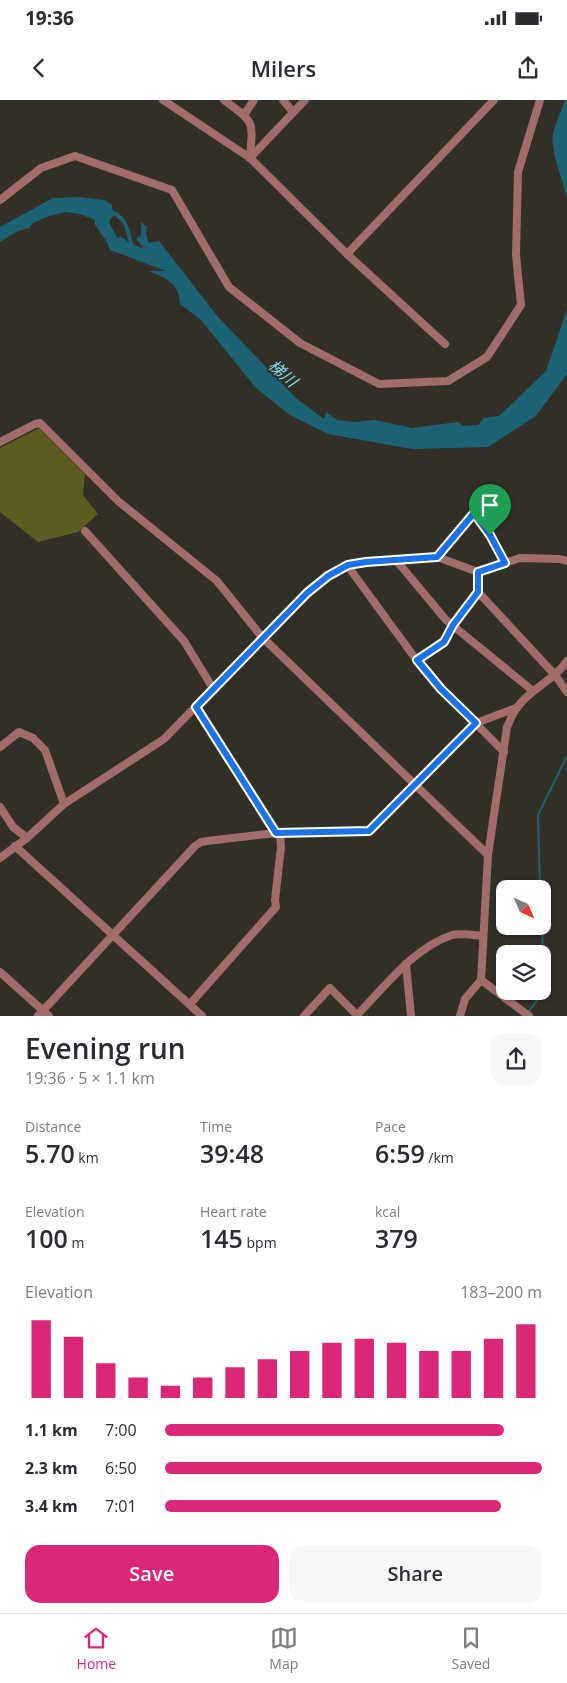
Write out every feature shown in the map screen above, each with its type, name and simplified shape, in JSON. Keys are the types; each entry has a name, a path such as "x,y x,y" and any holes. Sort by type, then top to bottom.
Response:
{"street":[{"path":"163,100 250,158 348,254 445,344"},
{"path":"224,100 244,115 251,123 250,158"},
{"path":"244,115 254,100"},
{"path":"283,100 293,112"},
{"path":"250,158 305,100"},
{"path":"348,254 494,100"},
{"path":"0,200 40,168 75,156 172,190 229,288 300,343 380,384 448,381 487,357 521,305 516,256 518,172 540,100"},
{"path":"0,442 40,423 118,501 217,581 262,637 488,855"},
{"path":"437,557 474,513 490,535 505,563"},
{"path":"85,531 184,641 214,690"},
{"path":"0,858 27,838 64,804 164,739 307,593 328,576 348,565 437,557 478,572 520,558 560,559 567,561"},
{"path":"394,560 446,620 533,692"},
{"path":"348,565 417,660 441,689 504,752"},
{"path":"417,660 444,642 453,625 478,592 478,572"},
{"path":"478,592 555,675 567,692"},
{"path":"460,1016 465,999 480,980 488,855 507,727 516,708 555,675 567,661"},
{"path":"190,1004 276,907 275,900 281,847 278,833 196,707"},
{"path":"0,972 44,1014 200,842 278,833 369,831 476,723 516,708"},
{"path":"0,747 19,732 33,738 45,750 64,804"},
{"path":"0,807 13,828 27,838"},
{"path":"15,846 202,1016"},
{"path":"304,1016 330,988 357,1015 421,951 453,935 483,936"},
{"path":"406,964 411,1016"},
{"path":"480,980 526,1013"}],"shaded area":[{"path":"39,428 85,474 83,495 98,514 78,532 38,542 0,512 0,448"}],"water":[{"path":"565,100 567,100 567,198 553,148 554,129"},
{"path":"79,197 104,200 112,205 112,210 124,219 129,228 133,244 140,248 144,247 138,242 137,238 141,236 141,222 147,227 146,234 149,243 159,241 218,317 296,398 324,419 326,412 337,420 355,422 375,420 412,428 458,422 463,426 478,425 484,418 499,416 546,371 567,309 567,374 536,416 488,447 412,449 328,434 290,415 256,388 201,320 180,304 174,286 166,279 148,271 166,271 110,250 107,242 95,225 95,220 80,214 66,212 49,216 33,223 29,228 18,231 0,242 0,227 53,198","holes":["114,215 123,223 129,242 121,237 117,238 109,221"]}],"waterway":[{"path":"540,880 538,815 567,756"},
{"path":"526,1012 530,1010 544,991 542,935"}],"route":[{"path":"474,513 490,535 505,563 478,572 478,592 453,625 444,642 417,660 426,673 476,723 369,831 276,833 210,732 196,707 262,637 307,593 328,576 348,565 437,557 474,513"}],"water label":[{"name":"梯川","path":"283,373"}]}
